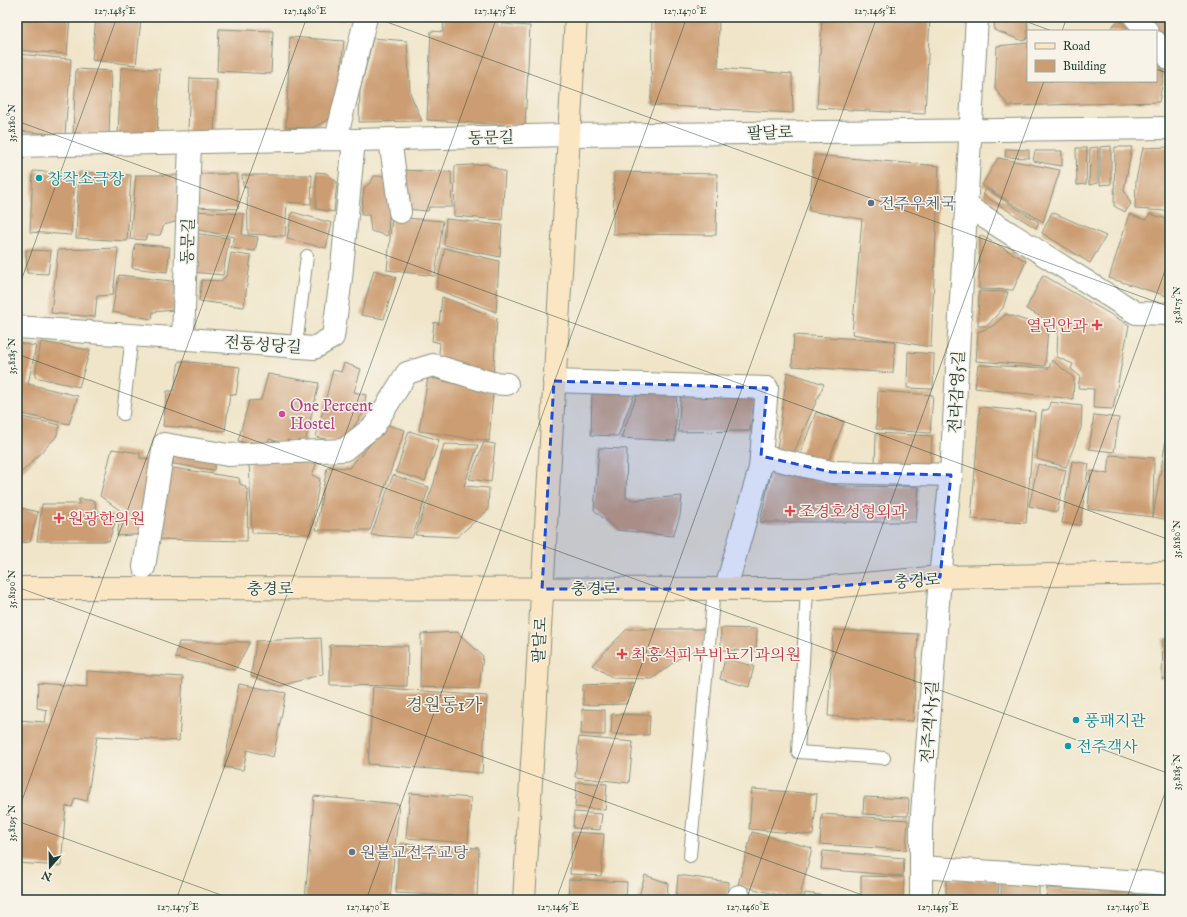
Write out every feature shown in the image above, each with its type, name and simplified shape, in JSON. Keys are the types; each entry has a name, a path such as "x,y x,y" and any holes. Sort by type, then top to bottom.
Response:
{"street":[{"path":"345,140 366,17"},
{"name":"팔달로","path":"524,900 576,17"},
{"name":"전라감영5길","path":"940,577 951,475 977,17"},
{"path":"1135,17 1146,30"},
{"path":"1157,43 1170,59"},
{"path":"971,130 1170,128"},
{"name":"팔달로","path":"569,135 971,130"},
{"name":"동문길","path":"17,146 569,135"},
{"path":"390,139 400,212"},
{"name":"전동성당길","path":"17,326 314,348 333,338 341,278 345,140"},
{"name":"동문길","path":"183,338 190,143"},
{"path":"967,206 1136,313 1170,314"},
{"path":"144,567 164,444 228,455 344,450 374,426 407,373 433,365 492,383 507,384"},
{"path":"554,381 767,388 760,468 720,589"},
{"path":"761,456 831,472 951,475"},
{"name":"충경로","path":"17,588 807,589 940,577 1170,573"},
{"name":"전주객사5길","path":"921,900 921,827 940,577"},
{"path":"921,868 1146,891 1170,884"}],"lane":[{"path":"296,346 307,256"},
{"path":"123,414 132,335"},
{"path":"690,856 720,589"},
{"path":"807,589 798,752 884,758"}],"highlighted area":[{"path":"554,381 767,388 761,456 831,472 951,475 940,577 807,589 542,589"}],"building":[{"path":"17,17 70,17 67,54 17,50"},
{"path":"96,17 141,20 136,65 92,60"},
{"path":"326,17 345,17 344,21"},
{"path":"444,17 502,17 502,24 530,26 525,126 427,120 431,31 443,32"},
{"path":"652,17 719,17 718,68 792,74 793,113 651,105"},
{"path":"822,17 930,17 925,114 817,108"},
{"path":"995,17 1027,17 1027,39 1023,41 994,30"},
{"path":"1142,17 1170,17 1170,34 1159,38 1157,36 1157,30 1153,30"},
{"path":"1119,19 1129,30 1110,30"},
{"path":"219,29 273,31 271,74 217,71"},
{"path":"290,37 344,41 336,115 312,128 286,127"},
{"path":"373,38 407,41 410,93 422,121 359,122 360,91"},
{"path":"1027,43 1027,82 1157,82 1157,64 1164,73 1159,102 1009,106 995,89 997,46"},
{"path":"17,54 71,59 65,135 17,131"},
{"path":"121,68 160,69 157,137 118,135"},
{"path":"76,69 111,71 109,134 73,133"},
{"path":"190,78 217,79 214,132 188,132"},
{"path":"1111,146 1111,184 1100,185 1100,147"},
{"path":"1098,147 1098,183 1089,185 1090,148"},
{"path":"1115,147 1132,147 1124,190 1131,204 1125,212 1114,206"},
{"path":"1169,147 1170,190 1166,211 1135,209 1136,180 1143,148"},
{"path":"1076,148 1087,148 1086,184 1077,185"},
{"path":"1006,149 1029,150 1029,158 1005,157"},
{"path":"1035,151 1062,151 1062,166 1033,161"},
{"path":"814,155 939,166 931,347 852,334 862,219 809,211"},
{"path":"998,158 1060,170 1043,222 982,185"},
{"path":"486,164 505,172 502,220 454,216 455,166"},
{"path":"399,170 451,172 452,207 429,207 428,211 406,209"},
{"path":"33,171 75,174 71,235 30,232"},
{"path":"79,172 131,175 127,241 76,238"},
{"path":"316,172 326,173 337,182 334,212 316,209"},
{"path":"614,172 717,174 716,235 613,234"},
{"path":"194,174 237,174 238,209 195,207"},
{"path":"136,175 185,175 182,220 164,225 160,235 147,235 145,240 130,239"},
{"path":"242,175 312,175 311,204 287,202 285,236 248,234 247,187 243,186"},
{"path":"374,176 391,176 388,236 371,231 369,215 361,215 364,188 371,182"},
{"path":"986,189 1039,222 1036,228 983,195"},
{"path":"194,211 244,214 242,235 258,237 255,251 231,248 235,237 194,229"},
{"path":"292,212 332,223 326,248 287,239"},
{"path":"1052,212 1106,236 1090,263 1042,233"},
{"path":"1129,214 1145,220 1150,214 1170,220 1170,297 1109,278"},
{"path":"392,217 443,221 435,276 387,270"},
{"path":"446,219 502,225 500,257 444,245"},
{"path":"193,233 229,238 223,275 192,272"},
{"path":"980,235 1026,261 1013,290 979,289"},
{"path":"135,244 170,247 167,272 132,268"},
{"path":"118,248 113,295 97,296 95,317 51,313 58,250"},
{"path":"445,248 499,261 496,312 436,289"},
{"path":"26,250 51,251 48,274 27,273"},
{"path":"231,253 251,256 244,307 199,301 202,280 221,281 227,275"},
{"path":"374,270 396,277 384,319 361,315"},
{"path":"119,275 179,282 174,310 153,312 152,319 112,312"},
{"path":"1043,275 1129,325 1113,409 1093,408 1094,389 1078,388 1080,376 1071,369 1073,364 1057,357 1058,326 1026,309"},
{"path":"979,291 1008,292 1003,308 987,326 978,326"},
{"path":"442,297 497,318 493,377 438,363 440,343 432,341 434,322 439,324"},
{"path":"1006,314 1048,328 1045,366 976,361 978,332 993,326"},
{"path":"794,335 895,341 893,373 792,366"},
{"path":"41,342 90,350 79,387 35,377"},
{"path":"17,343 36,346 28,384 78,396 69,424 17,413"},
{"path":"908,352 934,354 933,389 907,388"},
{"path":"1052,360 1074,378 1073,399 975,388 978,365 1049,368"},
{"path":"179,361 240,367 236,395 230,394 225,431 163,426 167,391 174,391"},
{"path":"344,363 361,369 354,392 366,395 363,413 343,443 316,437 333,370 341,372"},
{"path":"787,372 824,384 794,452 777,450"},
{"path":"268,374 319,383 305,443 288,440 287,444 269,439 266,446 238,441 249,401 261,400"},
{"path":"428,377 493,393 489,441 419,431"},
{"path":"639,389 677,392 675,441 621,438"},
{"path":"636,390 618,436 591,435 592,391"},
{"path":"878,391 933,395 930,433 876,429"},
{"path":"681,392 755,397 750,431 678,432"},
{"path":"1050,402 1082,406 1081,428 1066,467 1037,459 1042,411 1049,409"},
{"path":"980,407 1035,412 1026,523 971,519"},
{"path":"816,412 844,422 827,465 800,454"},
{"path":"1094,415 1119,418 1114,452 1089,449"},
{"path":"17,416 60,425 56,437 17,477"},
{"path":"388,425 405,430 370,530 316,530 327,467 349,468"},
{"path":"409,431 439,440 425,481 396,472"},
{"path":"876,433 932,436 930,469 875,467"},
{"path":"1167,433 1170,434 1170,520 1153,517"},
{"path":"484,442 495,444 491,482 469,479"},
{"path":"444,444 478,445 464,486 489,488 488,510 457,537 415,535 434,483"},
{"path":"599,448 627,449 626,498 635,500 682,496 680,516 673,536 617,530 594,510"},
{"path":"112,449 140,453 140,458 157,459 147,534 117,536 121,511 100,496"},
{"path":"175,451 216,458 214,470 173,464"},
{"path":"1110,455 1154,458 1153,517 1088,509 1091,471 1108,474"},
{"path":"249,460 312,460 316,465 312,475 320,479 310,534 252,533"},
{"path":"1072,461 1089,464 1080,525 1062,523"},
{"path":"1038,464 1066,470 1057,512 1029,506"},
{"path":"167,467 239,478 240,484 245,486 248,490 247,541 153,539"},
{"path":"772,468 839,486 919,487 916,522 760,522"},
{"path":"393,475 429,487 412,538 371,535"},
{"path":"79,499 95,501 96,513 117,515 109,541 37,541 42,504 79,504"},
{"path":"17,507 38,512 30,542 17,543"},
{"path":"721,628 757,629 756,651 721,650"},
{"path":"627,629 707,629 703,646 678,659 652,679 613,678 592,665"},
{"path":"833,630 918,634 913,721 828,716"},
{"path":"457,632 483,656 479,689 420,687 421,634"},
{"path":"321,638 323,674 280,686 251,676 256,641"},
{"path":"1163,639 1170,639 1170,680 1162,679"},
{"path":"179,642 250,642 235,670 175,658"},
{"path":"330,645 408,646 407,686 330,685"},
{"path":"725,659 754,666 749,687 720,679"},
{"path":"87,671 183,677 179,741 97,736 87,801 75,798 72,807 66,806 61,866 17,863 17,720 45,722 47,710 37,708 38,683 87,687"},
{"path":"634,683 626,704 583,705 583,685"},
{"path":"239,684 286,693 273,757 247,750 243,770 224,767"},
{"path":"373,687 487,696 482,773 368,764"},
{"path":"582,709 605,710 605,735 581,734"},
{"path":"612,714 650,715 649,735 611,734"},
{"path":"579,737 633,742 629,783 575,777"},
{"path":"577,782 607,784 605,810 575,807"},
{"path":"752,789 817,794 813,835 749,829"},
{"path":"410,793 471,798 468,843 406,838"},
{"name":"원불교전주교당","path":"314,796 399,804 390,900 305,900"},
{"path":"864,797 909,799 908,816 863,814"},
{"path":"574,812 602,814 600,830 573,828"},
{"path":"822,814 908,820 906,850 820,844"},
{"path":"572,832 604,834 601,876 570,874"},
{"path":"752,832 812,848 799,900 738,885"},
{"path":"399,844 479,848 477,897 396,893"},
{"path":"823,851 904,858 903,876 821,869"},
{"path":"645,875 668,883 667,900 638,900"},
{"path":"678,875 729,882 728,900 676,900"},
{"path":"861,876 904,877 903,900 861,898"},
{"path":"569,879 627,882 626,900 568,900"},
{"path":"946,879 999,880 998,899 946,897"},
{"path":"1001,883 1039,884 1039,900 1001,900"},
{"path":"1047,888 1135,893 1135,900 1046,900"},
{"path":"805,893 849,899 849,900 804,900"}],"place":[{"name":"창작소극장","path":"39,178"},
{"name":"전주우체국","path":"871,203"},
{"name":"열린안과","path":"1097,325"},
{"name":"One Percent Hostel","path":"282,414"},
{"name":"조경호성형외과","path":"790,511"},
{"name":"원광한의원","path":"59,518"},
{"name":"최홍석피부비뇨기과의원","path":"622,654"},
{"name":"풍패지관","path":"1076,720"},
{"name":"전주객사","path":"1068,746"},
{"name":"원불교전주교당","path":"352,852"}],"district":[{"name":"경원동1가","path":"444,705"}]}
